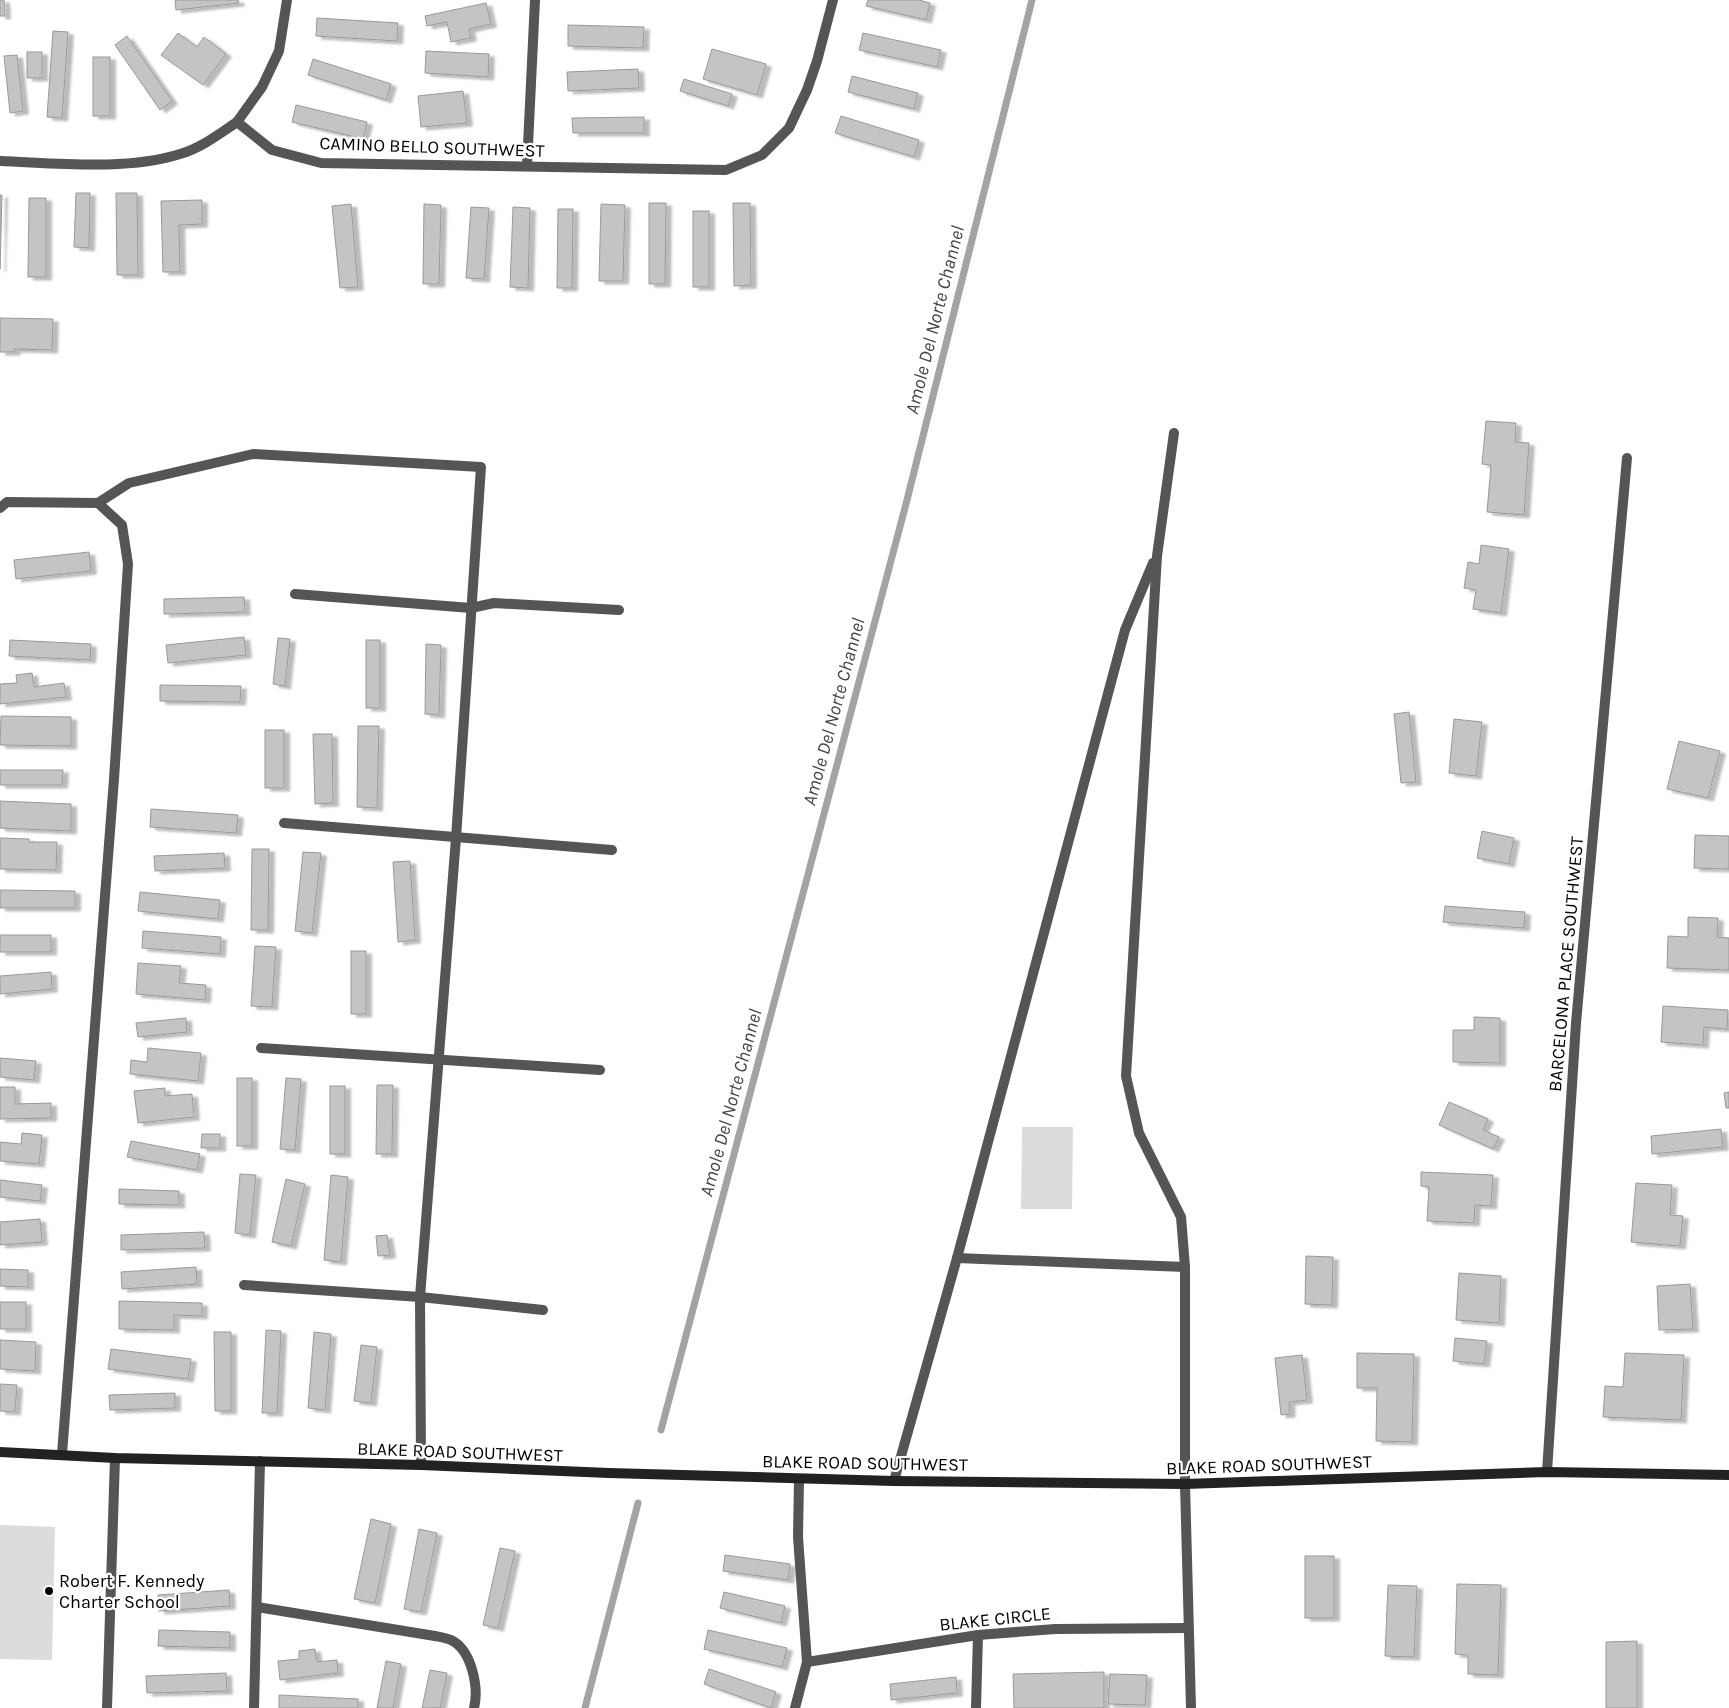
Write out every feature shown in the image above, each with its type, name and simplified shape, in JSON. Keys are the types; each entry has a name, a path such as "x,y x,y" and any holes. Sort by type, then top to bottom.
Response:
{"main road":[{"name":"BLAKE ROAD SOUTHWEST","path":"0,1452 115,1458 421,1465 609,1473 894,1481 1185,1484 1547,1472 1729,1475"}],"street":[{"path":"0,161 94,164 141,162 180,154 208,141 237,122 262,87 279,51 287,0"},
{"path":"527,166 535,0"},
{"name":"CAMINO BELLO SOUTHWEST","path":"237,122 272,150 321,163 726,170 762,155 789,128 807,90 817,61 832,0"},
{"path":"1174,433 1157,556 1126,1076 1138,1133 1181,1217 1185,1267 1185,1484 1191,1708"},
{"path":"0,508 7,502 98,503 129,483 253,454 482,467 456,838 420,1297 421,1465"},
{"name":"BARCELONA PLACE SOUTHWEST","path":"1547,1472 1576,1023 1627,458"},
{"path":"62,1454 114,779 128,564 122,525 98,503"},
{"path":"894,1481 957,1258 1125,630 1157,556"},
{"path":"295,594 471,608 494,603 619,610"},
{"path":"284,823 612,850"},
{"path":"261,1048 600,1070"},
{"path":"957,1258 1185,1267"},
{"path":"244,1285 420,1297 543,1310"},
{"path":"107,1708 115,1458"},
{"path":"254,1708 260,1461"},
{"path":"795,1708 807,1662 798,1537 799,1479"},
{"path":"257,1607 452,1640 465,1653 472,1669 476,1699 474,1708"},
{"name":"BLAKE CIRCLE","path":"807,1662 978,1635 1055,1629 1188,1628"},
{"path":"976,1708 978,1635"}],"shaded area":[{"path":"1022,1127 1073,1127 1072,1209 1021,1209"},
{"path":"0,1525 55,1527 52,1660 0,1659"}],"building":[{"path":"0,0 4,0 5,16 0,16"},
{"path":"175,0 238,0 239,3 176,10"},
{"path":"868,0 919,0 930,3 926,20 866,6"},
{"path":"486,3 491,24 469,29 471,38 451,42 447,22 427,26 425,16"},
{"path":"317,18 398,23 397,41 316,36"},
{"path":"568,25 644,27 643,48 568,46"},
{"path":"53,31 68,32 62,118 47,117"},
{"path":"178,33 197,47 204,37 226,54 203,85 161,55"},
{"path":"863,33 941,50 937,67 859,50"},
{"path":"127,36 172,101 160,110 115,45"},
{"path":"712,49 766,64 757,95 703,79"},
{"path":"426,51 489,54 488,77 425,73"},
{"path":"27,52 42,52 42,78 27,78"},
{"path":"17,55 23,111 10,113 4,56"},
{"path":"93,57 110,57 110,116 93,116"},
{"path":"313,59 391,84 386,100 308,75"},
{"path":"638,69 639,88 568,91 567,72"},
{"path":"852,76 918,93 914,109 848,92"},
{"path":"684,79 732,94 728,106 680,91"},
{"path":"463,91 467,123 421,127 418,96"},
{"path":"296,105 367,122 363,139 292,122"},
{"path":"841,116 919,140 914,157 835,133"},
{"path":"644,117 644,133 573,133 572,118"},
{"path":"76,193 90,193 89,248 74,247"},
{"path":"116,193 137,193 138,275 117,275"},
{"path":"0,195 2,195 0,269"},
{"path":"29,198 46,198 46,277 28,277"},
{"path":"202,200 202,224 179,225 180,272 163,272 161,201"},
{"path":"649,203 666,203 665,284 649,284"},
{"path":"733,203 750,203 751,285 734,286"},
{"path":"351,204 358,287 340,288 332,206"},
{"path":"424,204 441,205 439,284 423,284"},
{"path":"601,204 625,205 623,281 599,281"},
{"path":"471,207 489,208 484,279 466,278"},
{"path":"513,207 530,208 528,288 510,287"},
{"path":"558,209 573,209 572,288 557,288"},
{"path":"693,211 709,211 709,287 693,287"},
{"path":"0,318 53,319 52,350 14,349 15,352 0,352"},
{"path":"1486,421 1516,423 1515,442 1529,443 1524,515 1487,512 1491,465 1482,464"},
{"path":"1481,545 1509,549 1501,613 1473,609 1476,590 1464,588 1468,562 1479,564"},
{"path":"89,552 91,571 16,579 14,560"},
{"path":"244,597 245,612 164,614 164,599"},
{"path":"244,637 246,655 168,663 166,645"},
{"path":"278,638 290,639 285,686 273,684"},
{"path":"10,640 91,644 90,660 9,656"},
{"path":"366,640 380,640 380,708 366,708"},
{"path":"426,644 441,645 439,715 425,714"},
{"path":"32,673 34,687 64,683 66,697 0,704 0,684 17,683 16,675"},
{"path":"160,685 241,686 240,702 160,701"},
{"path":"1409,712 1416,782 1401,783 1394,714"},
{"path":"1,716 71,717 71,746 0,745"},
{"path":"1454,719 1482,722 1476,776 1449,773"},
{"path":"358,726 379,726 377,808 357,807"},
{"path":"265,730 284,730 284,788 265,788"},
{"path":"313,734 332,734 333,803 315,804"},
{"path":"1679,741 1720,751 1708,798 1667,789"},
{"path":"0,770 63,770 62,785 0,785"},
{"path":"0,801 71,804 71,831 0,828"},
{"path":"151,809 238,815 236,833 150,827"},
{"path":"1482,831 1514,838 1509,864 1477,858"},
{"path":"1695,835 1729,836 1729,869 1694,868"},
{"path":"0,838 29,839 29,842 57,842 56,870 0,869"},
{"path":"252,849 269,849 268,930 251,930"},
{"path":"303,852 321,853 312,933 295,931"},
{"path":"224,853 225,868 155,871 154,856"},
{"path":"410,861 415,940 398,942 393,862"},
{"path":"0,890 75,891 75,908 0,908"},
{"path":"140,892 220,900 218,919 138,911"},
{"path":"1445,906 1525,912 1524,928 1443,922"},
{"path":"1688,917 1718,918 1717,937 1729,938 1729,970 1667,968 1668,936 1688,937"},
{"path":"143,931 221,937 220,954 142,948"},
{"path":"0,935 51,935 51,952 0,952"},
{"path":"255,946 276,947 272,1007 251,1006"},
{"path":"351,951 366,951 366,1014 351,1014"},
{"path":"138,963 181,966 179,983 206,985 205,1000 136,994"},
{"path":"51,972 52,989 0,994 0,976"},
{"path":"1663,1006 1728,1010 1727,1029 1704,1027 1703,1045 1661,1042"},
{"path":"1474,1017 1500,1018 1500,1063 1453,1062 1453,1030 1474,1030"},
{"path":"186,1018 187,1032 138,1037 136,1023"},
{"path":"148,1048 201,1053 198,1081 130,1074 131,1060 147,1062"},
{"path":"0,1058 36,1061 34,1080 0,1077"},
{"path":"237,1078 252,1078 252,1146 237,1146"},
{"path":"286,1078 301,1079 295,1150 280,1149"},
{"path":"377,1085 393,1085 392,1154 376,1154"},
{"path":"330,1086 345,1086 345,1154 330,1154"},
{"path":"0,1087 15,1087 15,1104 51,1103 51,1118 0,1119"},
{"path":"165,1088 165,1096 192,1094 194,1117 138,1123 134,1091"},
{"path":"1729,1092 1729,1108 1726,1108 1724,1093"},
{"path":"1449,1102 1488,1119 1483,1130 1499,1137 1493,1149 1439,1125"},
{"path":"1721,1129 1723,1147 1652,1154 1651,1136"},
{"path":"22,1133 42,1135 39,1164 0,1161 0,1142 21,1144"},
{"path":"202,1134 220,1134 220,1148 201,1148"},
{"path":"131,1141 200,1154 197,1170 127,1157"},
{"path":"1421,1172 1493,1175 1491,1206 1475,1205 1474,1223 1427,1221 1429,1187 1421,1186"},
{"path":"240,1174 256,1175 250,1235 235,1233"},
{"path":"331,1175 348,1177 341,1262 324,1260"},
{"path":"286,1179 305,1184 291,1246 272,1242"},
{"path":"0,1180 42,1185 40,1201 0,1197"},
{"path":"1636,1183 1672,1185 1670,1215 1683,1216 1680,1246 1631,1242"},
{"path":"119,1189 179,1191 179,1205 119,1204"},
{"path":"40,1219 42,1242 0,1245 0,1222"},
{"path":"204,1232 205,1248 121,1250 121,1235"},
{"path":"387,1235 390,1255 378,1256 376,1236"},
{"path":"1306,1256 1333,1257 1332,1305 1305,1304"},
{"path":"196,1267 197,1284 122,1289 121,1272"},
{"path":"0,1269 28,1270 28,1287 0,1286"},
{"path":"1459,1273 1501,1276 1499,1323 1456,1320"},
{"path":"1690,1284 1693,1329 1659,1330 1657,1286"},
{"path":"119,1301 202,1303 202,1316 174,1315 174,1330 119,1329"},
{"path":"0,1302 26,1302 26,1329 0,1329"},
{"path":"266,1330 281,1331 277,1413 262,1413"},
{"path":"214,1332 231,1332 231,1411 215,1411"},
{"path":"314,1332 331,1334 325,1410 308,1408"},
{"path":"1455,1338 1487,1341 1484,1364 1453,1361"},
{"path":"0,1340 36,1342 35,1371 0,1369"},
{"path":"361,1345 377,1347 371,1403 354,1401"},
{"path":"111,1349 191,1359 188,1379 108,1369"},
{"path":"1357,1353 1414,1354 1412,1442 1376,1441 1377,1388 1357,1388"},
{"path":"1625,1353 1684,1355 1681,1420 1603,1417 1605,1386 1623,1387"},
{"path":"1302,1355 1307,1400 1289,1402 1290,1414 1281,1415 1275,1358"},
{"path":"0,1384 17,1385 15,1412 0,1411"},
{"path":"175,1393 175,1408 110,1410 109,1395"},
{"path":"371,1519 391,1524 375,1603 354,1599"},
{"path":"419,1529 437,1533 421,1612 404,1609"},
{"path":"500,1548 515,1551 498,1628 483,1625"},
{"path":"725,1555 790,1564 788,1580 723,1571"},
{"path":"1305,1556 1334,1556 1334,1618 1305,1618"},
{"path":"1457,1584 1501,1585 1498,1675 1468,1674 1468,1655 1455,1654"},
{"path":"1388,1585 1417,1586 1414,1657 1385,1656"},
{"path":"229,1590 230,1606 159,1611 158,1595"},
{"path":"724,1592 785,1606 781,1623 720,1608"},
{"path":"159,1630 230,1632 230,1648 158,1646"},
{"path":"708,1630 787,1648 782,1667 704,1649"},
{"path":"1637,1641 1637,1708 1606,1708 1606,1642"},
{"path":"315,1649 317,1662 337,1660 338,1673 280,1680 278,1661 299,1659 299,1651"},
{"path":"386,1661 401,1664 393,1708 377,1708"},
{"path":"709,1669 776,1692 771,1708 704,1684"},
{"path":"430,1670 447,1673 440,1708 422,1708"},
{"path":"1104,1672 1104,1708 1014,1708 1013,1674"},
{"path":"226,1673 227,1691 147,1693 146,1676"},
{"path":"1110,1674 1147,1675 1145,1705 1108,1704"},
{"path":"956,1677 957,1693 891,1700 890,1684"},
{"path":"279,1695 358,1699 358,1708 279,1708"}],"waterway":[{"name":"Amole Del Norte Channel","path":"661,1430 906,504 1032,0"},
{"name":"Amole Del Norte Channel","path":"585,1708 638,1503"}],"place":[{"name":"Robert F. Kennedy Charter School","path":"49,1591"}]}
